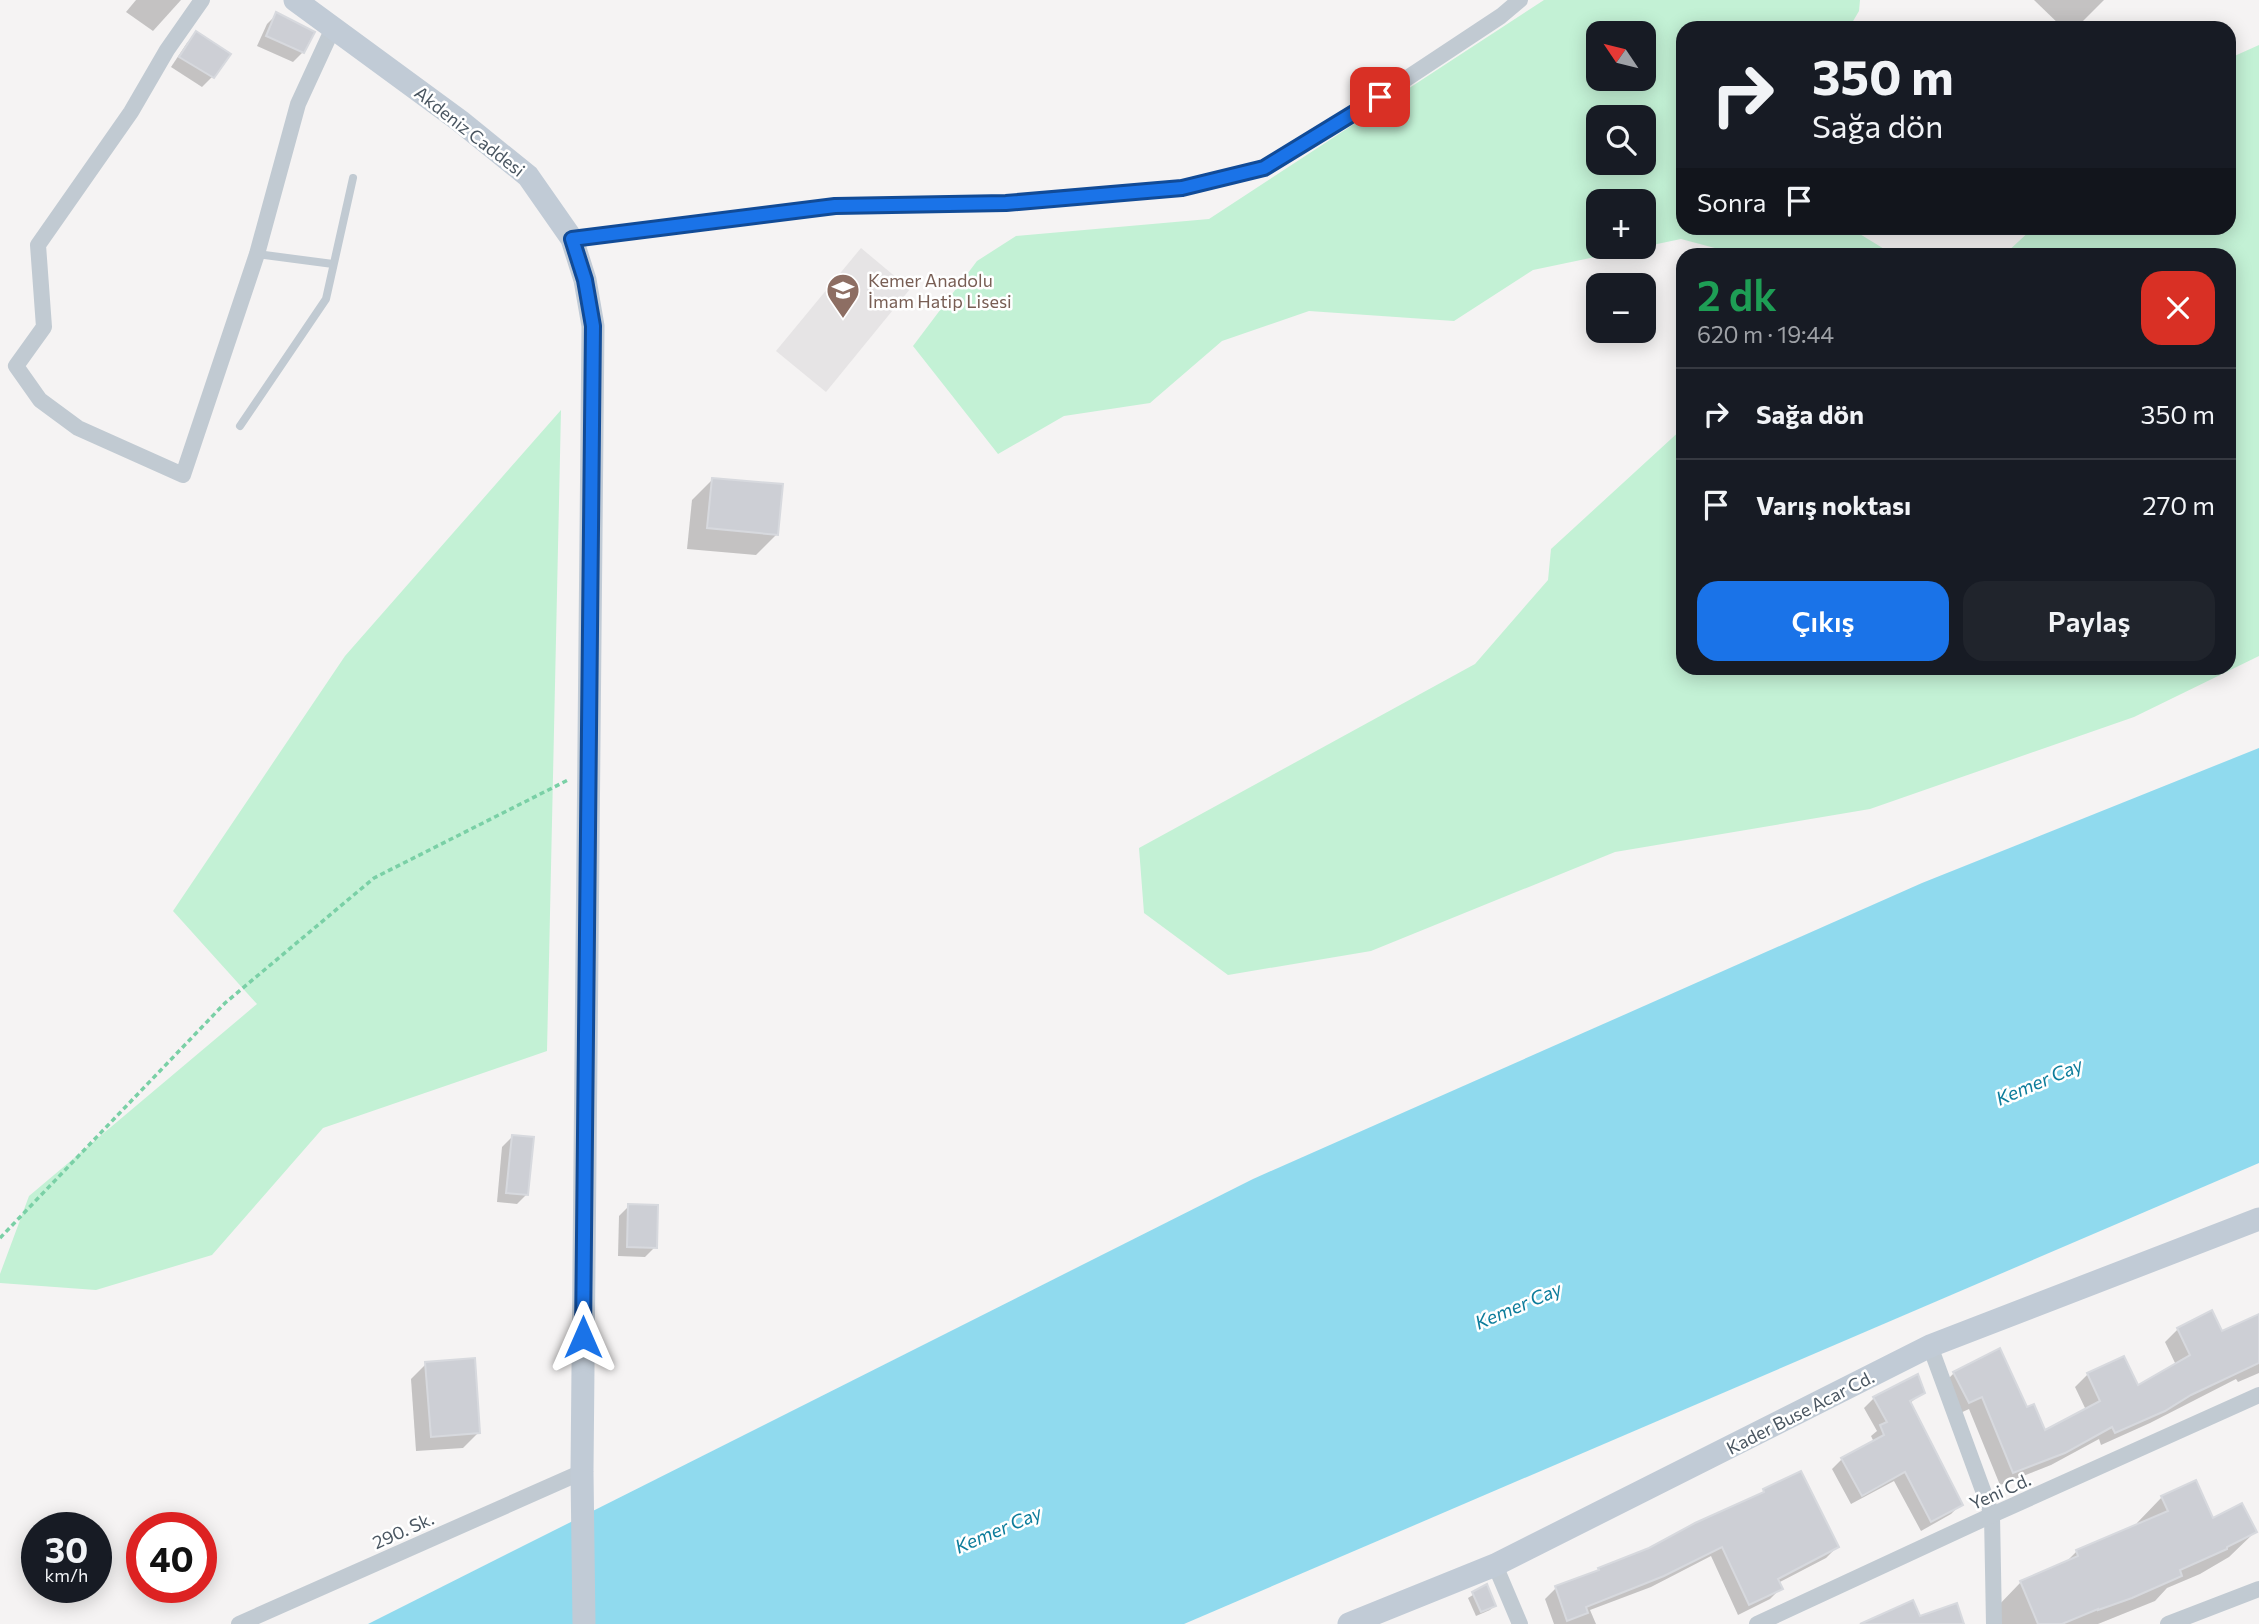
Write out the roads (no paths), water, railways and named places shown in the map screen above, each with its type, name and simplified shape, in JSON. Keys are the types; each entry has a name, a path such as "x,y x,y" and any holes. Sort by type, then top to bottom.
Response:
{"street":[{"path":"202,0 167,50 131,112 38,245 44,327 16,366 40,400 78,428 183,475 257,254 298,104 333,28"},
{"name":"Akdeniz Caddesi","path":"295,0 460,121 528,176 572,239 585,280 593,326 582,1472 584,1624"},
{"path":"572,239 835,206 1006,203 1182,188 1264,168 1359,110 1520,0"},
{"name":"Kader Buse Acar Cd.","path":"1349,1624 1495,1564 1930,1346 2259,1219"},
{"path":"1930,1346 1992,1515 1994,1624"},
{"name":"Yeni Cd.","path":"1757,1624 2259,1395"},
{"name":"290. Sk.","path":"239,1624 582,1472"},
{"path":"1495,1564 1520,1624"},
{"path":"2169,1624 2259,1589"}],"lane":[{"path":"240,426 318,313 330,288 352,178"},
{"path":"257,254 333,264"}],"water":[{"name":"Kemer Cay","path":"2259,748 2259,1163 1184,1624 368,1624 1253,1179 1922,883"}],"place":[{"name":"Kemer Anadolu İmam Hatip Lisesi","path":"843,320"}]}
